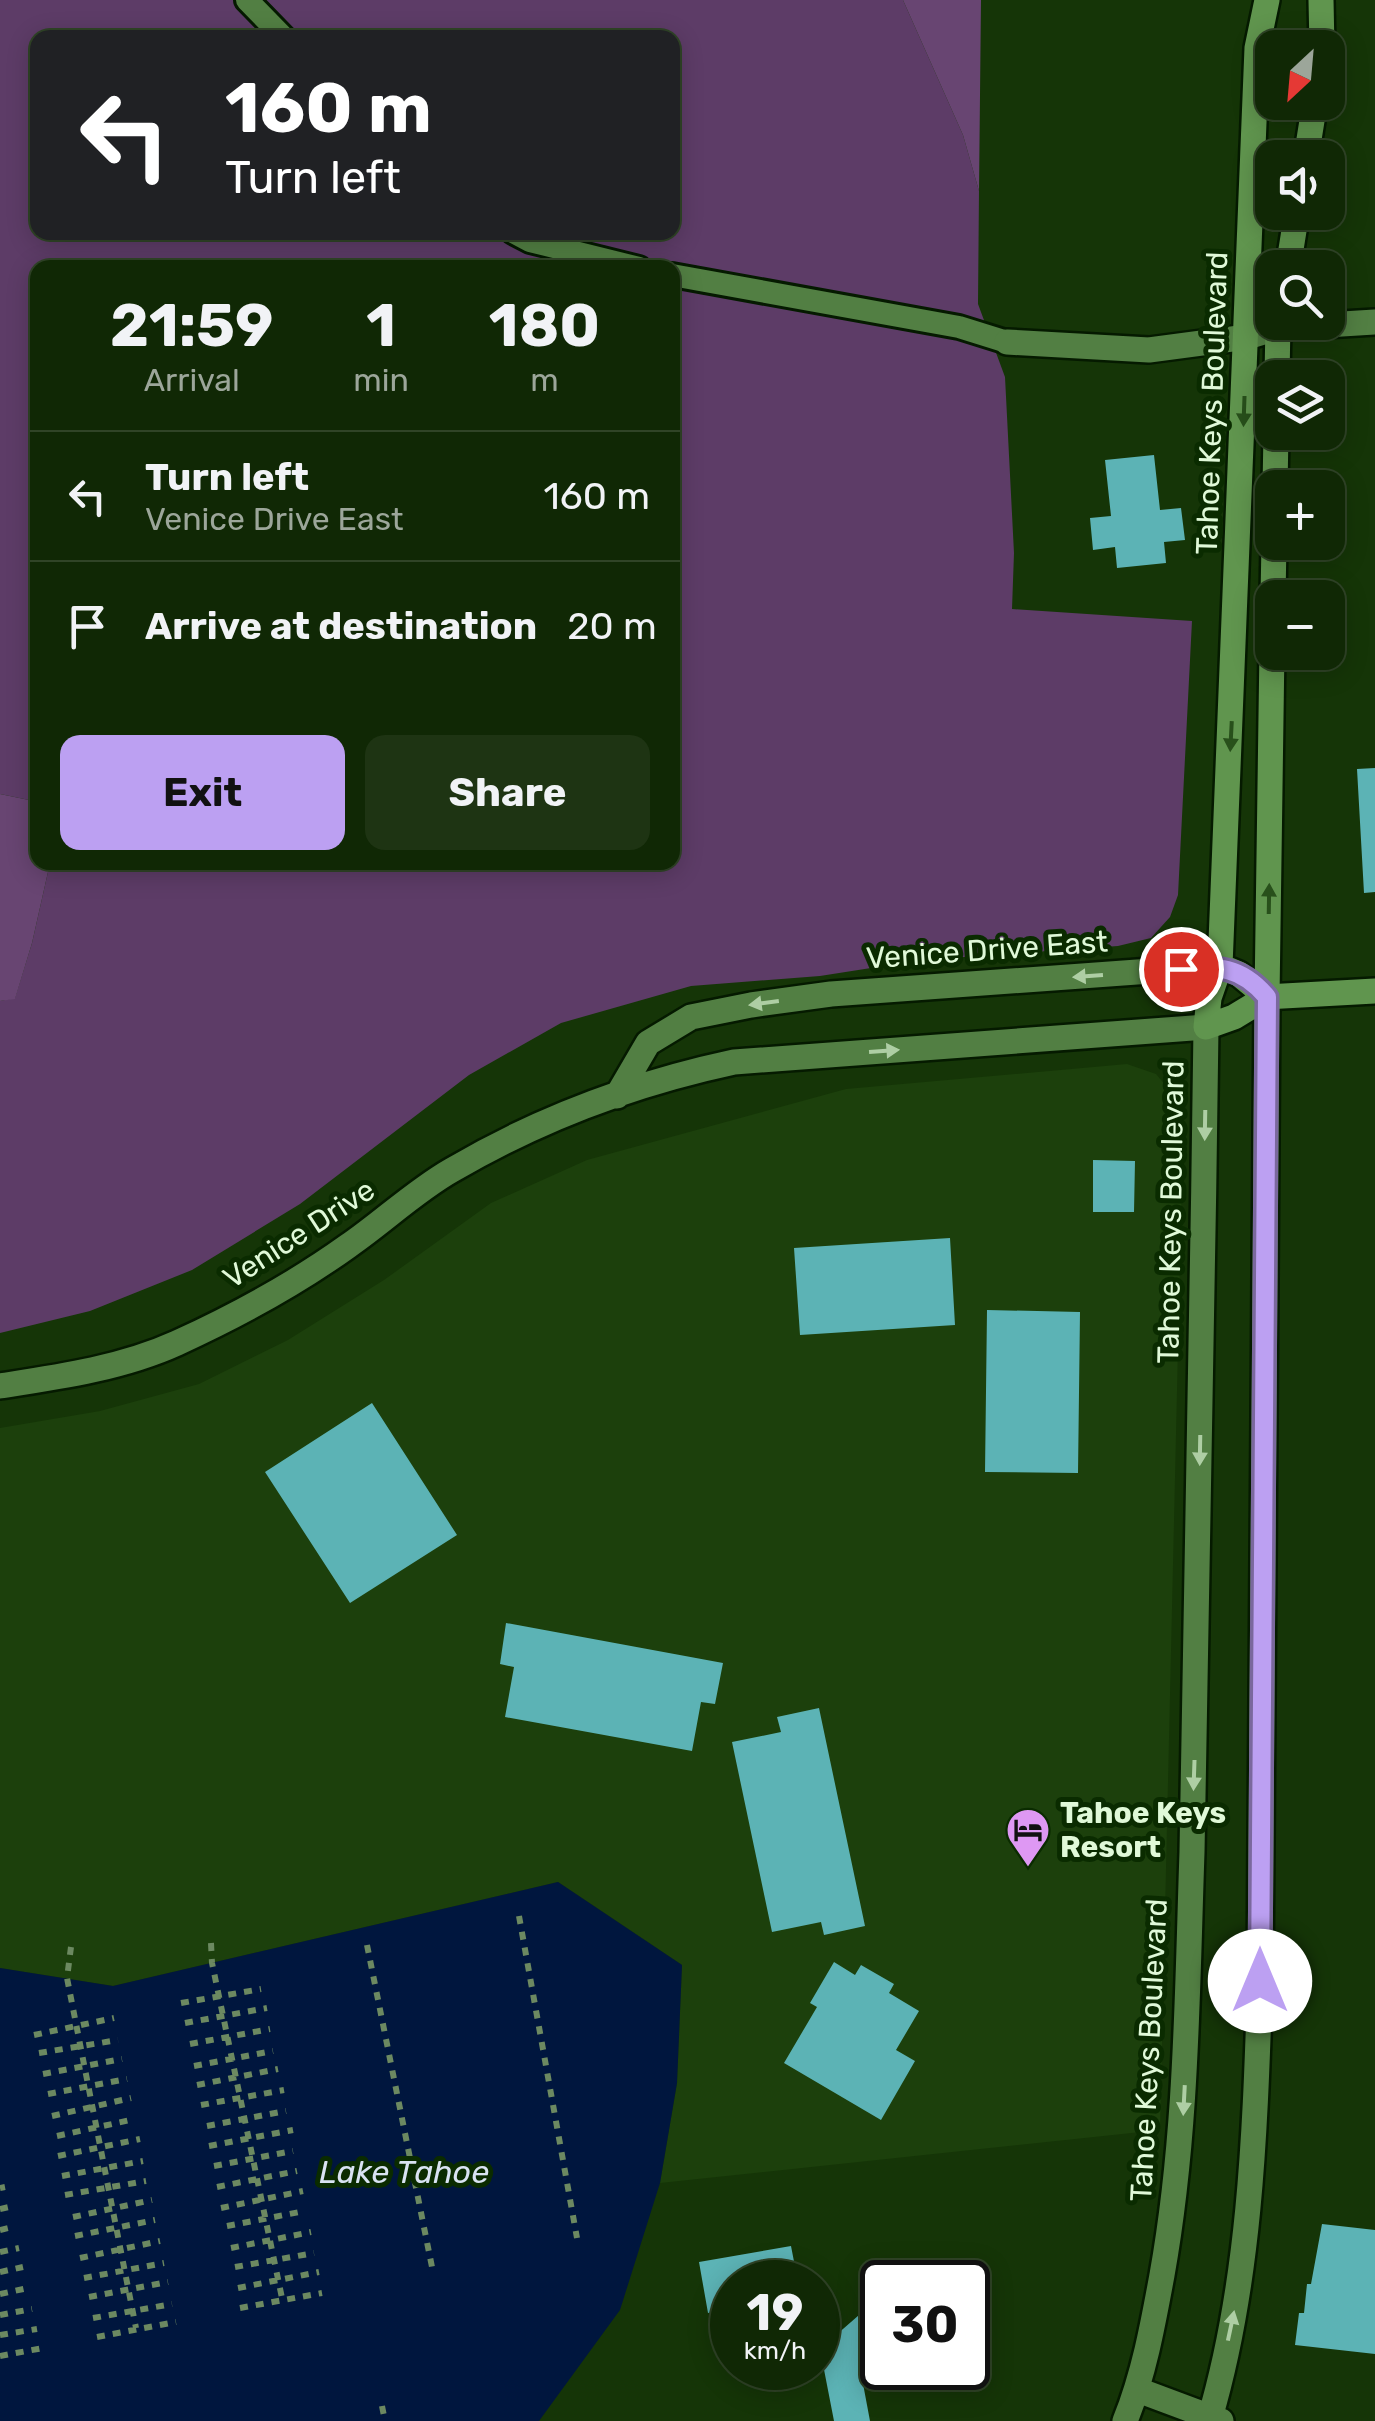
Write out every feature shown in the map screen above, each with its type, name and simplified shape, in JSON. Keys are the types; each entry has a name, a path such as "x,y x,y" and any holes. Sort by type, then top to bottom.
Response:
{"street":[{"name":"Tahoe Keys Boulevard","path":"1125,2421 1138,2390 1176,2199 1184,2098 1198,1634 1206,1027 1209,998 1220,966 1257,48 1267,0"},
{"path":"1321,0 1322,30"},
{"path":"1345,323 1375,322"},
{"path":"1007,342 1149,350 1255,334"},
{"path":"1138,2390 1214,2420 1234,2318 1256,2088 1272,670"},
{"path":"1220,966 1239,974 1267,997"},
{"name":"Venice Drive East","path":"618,1096 648,1043 691,1017 831,994 1220,966"},
{"path":"618,1096 669,1076 734,1062 1206,1027 1267,997 1375,990"},
{"name":"Venice Drive","path":"0,1386 78,1373 172,1345 258,1303 346,1248 448,1172 521,1132 618,1096"}],"lane":[{"path":"247,0 276,30"},
{"path":"528,240 607,260"},
{"path":"680,276 959,327 1007,342"}],"path":[{"path":"518,1916 577,2238"},
{"path":"211,1943 282,2298"},
{"path":"367,1945 432,2267"},
{"path":"71,1947 67,1978 136,2328"},
{"path":"182,2003 261,1989"},
{"path":"185,2023 267,2008"},
{"path":"34,2035 114,2018"},
{"path":"190,2044 270,2029"},
{"path":"39,2052 118,2040"},
{"path":"194,2066 274,2051"},
{"path":"43,2074 122,2060"},
{"path":"197,2085 278,2070"},
{"path":"48,2094 127,2080"},
{"path":"200,2106 284,2090"},
{"path":"52,2116 132,2098"},
{"path":"208,2126 286,2112"},
{"path":"57,2136 135,2119"},
{"path":"209,2146 293,2130"},
{"path":"58,2156 140,2139"},
{"path":"214,2166 293,2151"},
{"path":"62,2176 143,2161"},
{"path":"218,2187 297,2172"},
{"path":"65,2196 146,2181"},
{"path":"222,2208 303,2191"},
{"path":"73,2217 152,2200"},
{"path":"227,2226 305,2211"},
{"path":"76,2236 155,2220"},
{"path":"0,2230 13,2227"},
{"path":"231,2248 310,2232"},
{"path":"80,2258 160,2241"},
{"path":"0,2252 19,2248"},
{"path":"234,2268 314,2253"},
{"path":"84,2278 164,2262"},
{"path":"0,2272 23,2267"},
{"path":"238,2288 319,2272"},
{"path":"89,2297 168,2282"},
{"path":"0,2294 28,2288"},
{"path":"240,2308 322,2293"},
{"path":"93,2318 172,2304"},
{"path":"0,2315 32,2309"},
{"path":"97,2337 176,2322"},
{"path":"37,2329 0,2339 2,2356 43,2348"},
{"path":"382,2406 385,2421"}],"shaded area":[{"path":"0,0 903,0 963,135 979,191 978,304 1005,377 1014,553 1012,609 1192,621 1178,895 1170,917 1151,938 1118,946 922,960 820,976 691,986 561,1023 469,1075 300,1204 192,1270 90,1311 0,1333 0,1001 15,998 48,870 680,870 680,260 30,260 29,800 0,794"},
{"path":"903,0 981,0 979,191 963,135"},
{"path":"0,794 29,800 30,870 48,870 15,999 0,1001"},
{"path":"1127,1064 1156,1074 1176,1098 1183,1130 1160,2130 660,2183 677,2083 682,1965 558,1882 113,1986 0,1968 0,1428 100,1411 199,1384 288,1340 384,1280 491,1203 587,1160 846,1089"}],"water":[{"name":"Lake Tahoe","path":"558,1882 682,1965 677,2083 660,2183 620,2310 539,2421 0,2421 0,1968 113,1986"}],"building":[{"path":"1154,455 1160,510 1181,508 1185,540 1164,542 1166,563 1117,568 1115,547 1093,550 1090,518 1111,516 1105,460"},
{"path":"1375,768 1375,892 1364,893 1357,769"},
{"path":"1093,1160 1135,1161 1134,1212 1093,1212"},
{"path":"950,1238 955,1325 800,1335 794,1248"},
{"path":"987,1310 1080,1312 1078,1473 985,1472"},
{"path":"372,1403 457,1535 350,1603 265,1472"},
{"path":"506,1623 723,1663 715,1704 701,1702 692,1751 505,1717 514,1667 500,1664"},
{"path":"819,1708 865,1926 824,1935 821,1922 772,1932 732,1742 781,1732 777,1717"},
{"path":"834,1962 855,1975 861,1965 894,1984 889,1993 919,2011 896,2050 915,2061 881,2120 784,2063 817,2007 810,2003"},
{"path":"1322,2224 1375,2230 1375,2354 1295,2345 1299,2313 1304,2313"},
{"path":"791,2246 794,2260 710,2260"},
{"path":"710,2260 708,2313 699,2262"},
{"path":"860,2314 860,2390 864,2390 870,2421 834,2421 828,2390 840,2390 840,2332"}],"place":[{"name":"Tahoe Keys Resort","path":"1028,1868"}],"route":[{"path":"1181,969 1220,966 1239,974 1267,997 1260,1981"}]}
